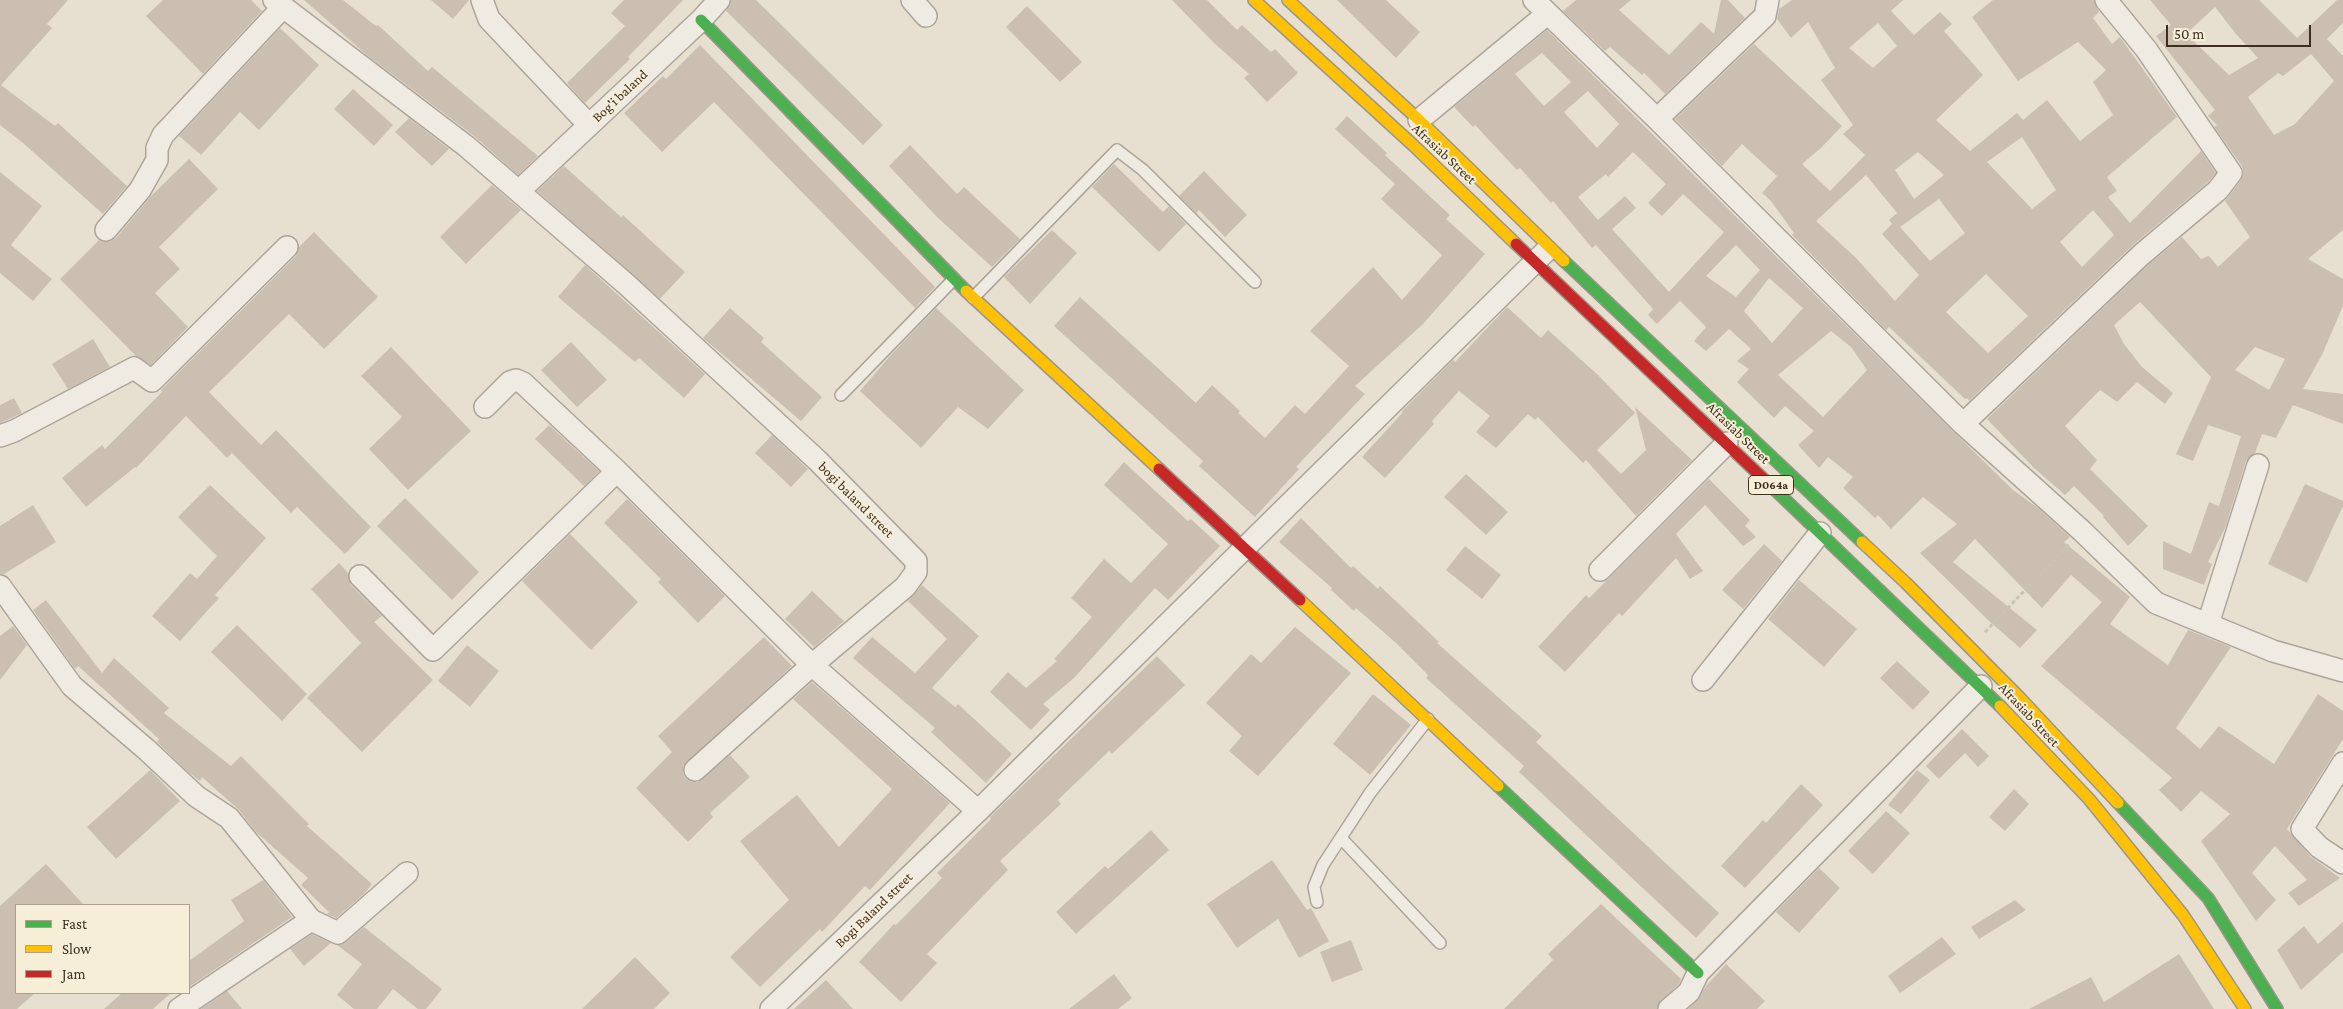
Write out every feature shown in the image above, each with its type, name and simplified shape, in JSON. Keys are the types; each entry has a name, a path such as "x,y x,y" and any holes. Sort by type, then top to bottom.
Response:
{"main road":[{"name":"Afrasiab Street","path":"1254,0 1413,145 1543,255 1906,583 2208,898 2277,1009"},
{"name":"Afrasiab Street","path":"1288,0 1419,120 1543,255 1726,443 1981,686 2101,814 2183,915 2245,1009"},
{"path":"701,20 973,298 1246,549 1698,973"}],"street":[{"path":"482,0 489,19 589,125"},
{"name":"Bog'i baland","path":"519,191 701,20 719,0"},
{"path":"912,0 926,16"},
{"path":"1657,119 1765,16 1768,0"},
{"path":"1963,424 2094,298 2141,255 2218,190 2231,173 2146,49 2106,0"},
{"path":"106,230 140,190 156,160 157,148 163,136 278,3"},
{"name":"bogi baland street","path":"278,3 466,146 519,191 660,315 816,460 916,561 916,572 905,587 812,665 695,770"},
{"path":"1419,120 1540,7 1657,119 1963,424 2082,531 2156,603 2272,651 2343,671"},
{"path":"0,436 14,431 134,368 152,381 287,247"},
{"name":"Bogi Baland street","path":"771,1009 978,811 1543,255"},
{"path":"485,406 510,382 516,380 523,383 617,471 812,665 978,811"},
{"path":"1600,570 1726,443"},
{"path":"2208,624 2258,465"},
{"path":"360,576 433,650 617,471"},
{"path":"1703,680 1820,533"},
{"path":"0,586 72,686 148,750 196,796 230,818 311,920 338,933 407,874"},
{"path":"1669,1009 1689,992 1698,973 1981,686"},
{"path":"2343,763 2302,829 2319,847 2343,863"},
{"path":"179,1009 311,920"}],"lane":[{"path":"973,298 1117,150 1144,170 1255,282"},
{"path":"841,395 954,279"},
{"path":"1317,902 1314,887 1323,865 1370,793 1428,719"},
{"path":"1341,838 1440,943"}],"path":[{"path":"1970,648 2082,531"}],"building":[{"path":"0,0 68,0 47,24 52,28 1,85 55,126 58,123 127,186 103,214 0,125"},
{"path":"163,0 251,0 262,11 203,74 146,16"},
{"path":"304,0 343,0 376,26 378,25 428,71 432,67 538,156 518,175 474,136 368,56"},
{"path":"431,0 469,0 453,19"},
{"path":"624,0 683,0 628,57 630,59 585,103 567,83 625,26 611,13"},
{"path":"731,0 756,0 883,125 863,145 726,11"},
{"path":"1172,0 1207,0 1237,30 1242,25 1271,52 1275,49 1298,73 1267,102 1244,78 1249,74 1214,43"},
{"path":"1337,0 1386,0 1420,32 1396,58"},
{"path":"1576,0 1631,0 1619,10 1669,55 1701,22 1714,34 1721,0 1728,0 1745,18 1665,94 1644,73 1642,75 1610,47 1605,51 1563,11"},
{"path":"1792,0 1903,0 1891,11 1914,35 1940,12 1952,24 1944,31 1983,75 1936,120 1970,151 2017,113 2023,120 2047,100 2080,141 2113,115 2093,82 2106,70 2078,42 2018,81 1972,17 1993,0 2094,0 2099,12 2093,18 2112,44 2120,37 2177,117 2107,177 2117,191 2108,197 2130,223 2201,151 2216,173 2132,246 1969,401 1889,327 1886,330 1792,235 1794,233 1771,201 1762,193 1777,176 1742,144 1722,166 1675,119 1754,44 1842,126 1802,164 1830,191 1865,155 1843,134 1853,125 1821,80 1835,68 1808,22 1791,38 1777,19 1779,9","holes":["1878,23 1897,46 1873,68 1849,48","2022,137 2056,190 2032,209 1987,162","1918,152 1944,175 1914,199 1895,170","1866,175 1897,213 1889,220 1892,224 1882,234 1919,275 1895,301 1856,258 1816,221","1939,199 1965,233 1930,261 1900,227","2093,210 2114,235 2082,267 2060,242","1986,274 2028,316 1988,353 1946,312"]},
{"path":"2150,0 2259,0 2297,38 2337,0 2343,0 2343,23 2327,39 2343,56 2343,230 2308,259 2343,279 2343,306 2322,355 2303,389 2343,394 2343,424 2293,405 2276,438 2262,434 2255,453 2246,461 2225,528 2208,562 2212,564 2204,585 2163,569 2163,541 2191,554 2209,502 2219,506 2241,436 2208,425 2193,461 2176,454 2211,377 2140,302 2114,325 2124,344 2142,367 2173,393 2165,404 2137,382 2117,402 2100,390 2065,426 2097,460 2090,469 2148,526 2128,546 2104,516 2074,486 2065,495 2034,468 1987,419 2149,264 2182,237 2201,259 2209,256 2218,267 2250,237 2225,201 2241,180 2242,166 2214,127 2217,125 2208,116 2215,110 2156,36 2171,25","holes":["2215,7 2258,58 2229,75 2186,34","2311,54 2334,81 2295,124 2274,135 2248,97 2278,73 2283,76","2255,347 2285,359 2269,390 2235,370"]},
{"path":"1027,6 1082,62 1060,82 1006,27"},
{"path":"280,28 319,65 259,130 240,112 201,155 179,136"},
{"path":"1547,30 2013,490 2038,508 2070,537 2064,542 2130,597 2110,624 2168,665 2188,630 2231,647 2176,728 2200,749 2219,726 2274,764 2318,694 2343,711 2343,739 2287,829 2310,856 2340,878 2299,906 2288,893 2307,880 2275,846 2252,873 2276,900 2256,921 2201,841 2230,814 2201,791 2181,812 2159,790 2172,778 2041,666 2102,602 2071,575 2042,608 1975,539 1953,562 2037,630 2020,648 1988,620 1920,553 1957,524 1923,497 1891,529 1878,515 1875,518 1843,488 1853,477 1828,457 1819,468 1798,445 1814,431 1785,406 1774,418 1737,382 1749,369 1737,361 1751,349 1729,329 1706,351 1694,341 1706,327 1680,301 1657,324 1648,315 1653,309 1596,245 1592,248 1553,201 1551,203 1520,168 1517,170 1475,125 1473,127 1454,107","holes":["1542,53 1571,82 1544,106 1515,74","1588,91 1619,124 1597,148 1564,112","1633,152 1666,184 1648,203 1662,216 1683,194 1724,232 1669,292 1612,229 1636,208 1625,196 1598,220 1578,197 1606,174 1608,177","1736,245 1760,270 1736,297 1706,276","1769,278 1803,308 1772,343 1744,311","1831,331 1851,347 1867,370 1823,417 1778,375"]},
{"path":"700,45 935,287 915,308 714,102 662,152 624,113 663,76 666,79"},
{"path":"353,89 393,125 374,146 334,109"},
{"path":"1347,116 1387,153 1385,155 1450,215 1446,219 1485,254 1423,324 1355,386 1365,394 1296,467 1299,469 1255,517 1199,466 1203,461 1054,326 1080,297 1196,403 1212,385 1265,438 1295,405 1305,414 1349,366 1310,331 1373,267 1402,300 1442,255 1381,199 1395,184 1335,129"},
{"path":"409,118 449,149 432,166 395,132"},
{"path":"910,145 957,194 964,187 1020,239 992,267 937,217 889,166"},
{"path":"189,159 218,189 159,247 180,269 155,293 188,327 151,365 136,356 60,279 99,240 110,242 116,238 151,196"},
{"path":"1114,164 1163,212 1169,206 1186,224 1159,252 1092,187"},
{"path":"564,166 621,217 623,215 685,272 660,299 537,191"},
{"path":"1204,171 1247,215 1225,237 1199,210 1196,213 1179,196"},
{"path":"0,172 42,206 11,245 52,279 33,301 0,273"},
{"path":"492,185 521,210 466,264 440,237"},
{"path":"1052,230 1077,253 1030,304 1004,277"},
{"path":"314,232 378,297 324,349 289,314 209,392 261,445 276,430 371,527 345,554 297,507 291,513 232,453 227,458 186,416 136,468 86,507 62,478 102,445 105,449 162,392 161,390 296,256 299,247"},
{"path":"585,265 705,374 684,398 639,358 635,362 558,297"},
{"path":"1507,307 1541,338 1548,330 1598,375 1635,413 1597,450 1621,474 1646,450 1635,407 1692,460 1636,516 1586,460 1583,463 1538,417 1535,420 1528,414 1496,448 1476,432 1490,416 1459,391 1432,421 1434,424 1385,478 1362,457 1402,411 1453,360 1455,362"},
{"path":"730,308 764,338 761,342 822,397 801,421 703,338"},
{"path":"936,308 1024,390 988,429 958,407 921,448 860,391 890,356"},
{"path":"93,339 110,367 68,389 52,364"},
{"path":"571,342 607,380 577,407 541,370"},
{"path":"391,347 471,431 408,490 369,449 402,417 361,376"},
{"path":"14,398 22,413 0,423 0,405"},
{"path":"549,425 599,471 584,486 535,439"},
{"path":"772,435 808,469 791,487 755,453"},
{"path":"1124,462 1188,521 1191,519 1220,546 1168,600 1155,588 1074,678 1043,704 1050,710 1031,730 990,692 1008,672 1026,688 1057,661 1054,659 1092,617 1071,598 1104,559 1131,583 1168,544 1104,485"},
{"path":"1466,474 1508,512 1486,535 1444,497"},
{"path":"1709,479 1750,520 1745,526 1756,537 1743,546 1705,505 1676,534 1703,571 1690,579 1676,558 1622,616 1619,613 1565,672 1538,647 1586,595 1589,598"},
{"path":"2305,484 2343,501 2343,506 2307,583 2268,564"},
{"path":"210,485 266,538 215,595 219,598 180,641 152,616 190,573 197,579 217,556 178,517"},
{"path":"405,498 479,572 452,600 377,526"},
{"path":"627,499 725,596 698,623 658,582 661,579 604,523"},
{"path":"33,505 56,542 4,574 0,574 0,526"},
{"path":"1301,518 1351,568 1353,566 1378,589 1380,586 1439,642 1437,643 1542,736 1536,742 1719,913 1696,938 1519,772 1524,766 1426,678 1428,675 1396,643 1356,608 1354,611 1331,590 1332,588 1279,542"},
{"path":"570,534 638,602 591,650 522,581"},
{"path":"1764,544 1782,561 1743,609 1722,590"},
{"path":"1465,546 1501,575 1482,599 1446,570"},
{"path":"339,563 348,573 351,585 382,616 374,622 433,680 362,752 307,698 361,643 311,589"},
{"path":"1799,580 1857,629 1824,667 1768,619"},
{"path":"922,585 979,636 932,688 955,707 958,704 1012,754 986,783 931,732 935,728 853,658 872,637 915,673 947,639 908,601"},
{"path":"812,591 844,621 814,647 785,619"},
{"path":"46,600 102,673 114,658 169,708 164,713 231,766 241,756 309,824 307,826 372,884 365,893 336,918 327,914 329,912 301,885 308,878 256,832 239,810 202,777 200,781 187,771 157,742 159,739 78,666 75,669 33,610"},
{"path":"237,625 307,694 282,721 211,652"},
{"path":"13,626 27,645 0,680 0,636"},
{"path":"1295,627 1351,673 1258,776 1229,751 1242,736 1206,703 1251,654 1261,663"},
{"path":"764,637 792,666 683,766 683,773 686,779 698,782 730,755 750,777 710,813 713,817 688,842 636,788 672,752 658,736"},
{"path":"467,645 499,671 470,707 438,681"},
{"path":"1157,656 1185,685 1112,754 1109,751 1058,800 1061,804 1000,861 1008,870 927,954 937,963 901,1002 859,962 894,924 896,925 942,878 937,873 991,819 990,817"},
{"path":"1897,661 1930,692 1913,710 1880,678"},
{"path":"812,682 950,803 870,890 865,886 822,932 820,929 760,987 730,957 789,900 740,841 797,795 839,847 892,789 793,699"},
{"path":"1373,694 1411,725 1370,775 1333,744"},
{"path":"1962,729 1989,756 1978,767 1965,753 1939,779 1926,766"},
{"path":"150,770 180,801 116,859 87,827"},
{"path":"1917,770 1930,780 1901,814 1888,805"},
{"path":"1801,784 1823,805 1745,888 1721,866 1763,820 1766,823"},
{"path":"2014,789 2029,804 2005,831 1989,817"},
{"path":"1886,811 1910,833 1873,874 1848,851"},
{"path":"1151,830 1169,850 1076,934 1056,912 1105,866 1108,869"},
{"path":"1272,860 1307,910 1311,908 1329,941 1299,958 1278,919 1237,948 1207,904"},
{"path":"46,864 83,904 15,904 15,994 34,994 17,1009 0,1009 0,906"},
{"path":"1819,868 1840,888 1799,933 1776,912"},
{"path":"263,880 292,917 190,986 190,960 244,921 231,900"},
{"path":"2015,900 2026,910 1979,939 1971,927"},
{"path":"1601,904 1681,979 1679,984 1661,1000 1657,1009 1504,1009 1553,960 1548,954"},
{"path":"2343,922 2343,952 2301,990 2277,950 2304,926 2318,944"},
{"path":"364,927 442,989 426,1009 418,1009 393,989 377,1009 354,1009 337,995 362,964 337,945 346,942"},
{"path":"312,934 331,943 304,966 290,949"},
{"path":"1942,937 1956,954 1900,993 1888,976"},
{"path":"1351,940 1363,970 1332,982 1320,952"},
{"path":"2179,954 2214,1009 2029,1009 2091,977 2104,1002"},
{"path":"635,957 670,993 654,1009 582,1009"},
{"path":"1726,964 1765,1001 1757,1009 1688,1009 1697,1001 1706,986"},
{"path":"1114,974 1132,998 1118,1009 1069,1009"},
{"path":"826,980 853,1009 794,1009"},
{"path":"227,991 242,1009 201,1009"},
{"path":"121,994 170,994 153,1009 104,1009"}],"traffic: fast":[{"path":"701,20 966,291"},
{"path":"1564,261 1862,542"},
{"path":"1771,486 2000,706"},
{"path":"1498,786 1698,973"},
{"path":"2118,803 2208,898 2277,1009"}],"traffic: slow":[{"path":"1254,0 1413,145 1516,244"},
{"path":"1288,0 1419,120 1564,261"},
{"path":"966,291 1159,469"},
{"path":"1862,542 1906,583 2019,697 2118,803"},
{"path":"1300,600 1498,786"},
{"path":"2000,706 2089,799 2183,915 2245,1009"}],"traffic: jam":[{"path":"1516,244 1771,486"},
{"path":"1159,469 1300,600"}]}
